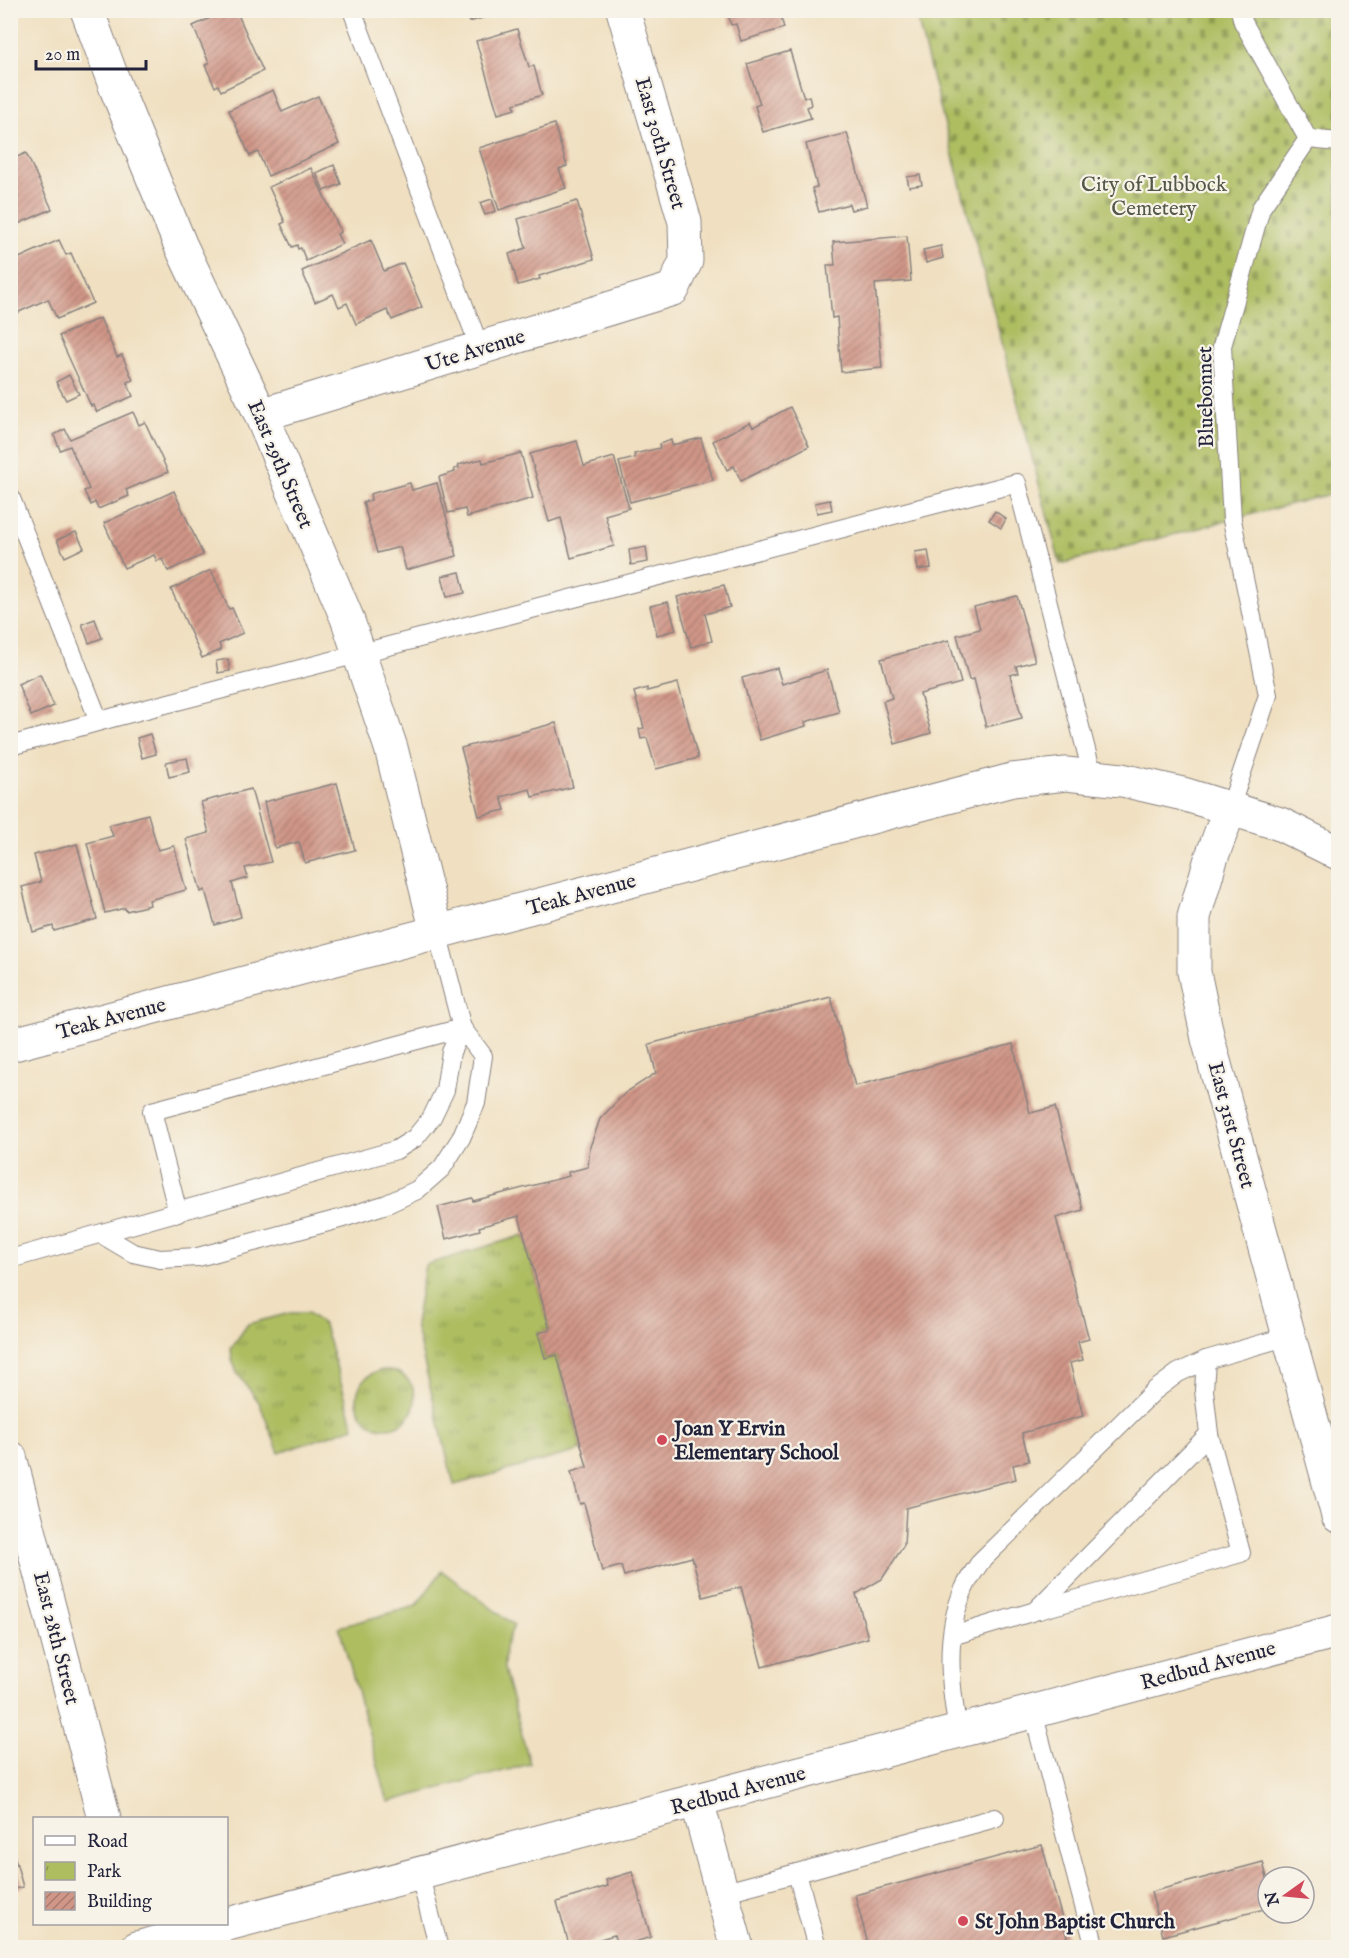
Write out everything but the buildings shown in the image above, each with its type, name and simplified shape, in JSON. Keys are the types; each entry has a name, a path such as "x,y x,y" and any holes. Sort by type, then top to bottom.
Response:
{"street":[{"name":"East 29th Street","path":"87,10 116,88 180,244 261,415 360,655 391,748 436,932"},
{"name":"East 30th Street","path":"622,10 685,222 686,261 680,275"},
{"name":"Ute Avenue","path":"261,415 674,289 680,275"},
{"name":"Teak Avenue","path":"10,1045 1012,780 1066,774 1122,780 1230,808"},
{"path":"1230,808 1280,824 1338,853"},
{"name":"East 31st Street","path":"1230,808 1211,859 1194,917 1194,972 1208,1039 1338,1516"},
{"name":"East 28th Street","path":"10,1457 104,1817"},
{"name":"Redbud Avenue","path":"228,1923 1338,1631"},
{"path":"697,1801 737,1947"},
{"path":"132,1925 137,1947"},
{"name":"Redbud Avenue","path":"137,1947 221,1925"}],"lane":[{"path":"352,10 480,348"},
{"path":"1240,10 1243,21 1308,139 1338,142"},
{"name":"Bluebonnet","path":"1230,808 1268,695 1232,520 1222,346 1261,208 1308,139"},
{"path":"10,746 1017,483 1093,777"},
{"path":"10,496 99,721"},
{"path":"101,1234 133,1253 160,1259 198,1257 387,1204 417,1190 442,1168 461,1138 476,1103 483,1056 462,1028 436,932"},
{"path":"178,1213 152,1111 462,1028"},
{"path":"10,1259 396,1150 415,1138 432,1117 445,1090 451,1053 462,1028"},
{"path":"958,1731 950,1684 954,1618 964,1588 981,1561 1154,1391 1178,1373 1206,1360 1289,1336"},
{"path":"952,1636 1241,1553 1209,1434 1204,1390 1206,1360"},
{"path":"1035,1611 1209,1434"},
{"path":"1033,1712 1095,1947"},
{"path":"722,1893 995,1818"},
{"path":"419,1873 439,1947"},
{"path":"797,1873 817,1947"}],"green space":[{"name":"City of Lubbock Cemetery","path":"915,11 1338,11 1338,492 1060,564"},
{"path":"524,1235 550,1330 538,1333 545,1358 557,1355 582,1450 454,1485 415,1325 425,1265"},
{"path":"290,1313 308,1313 324,1325 354,1427 279,1453 259,1402 237,1373 231,1348 248,1324"},
{"path":"386,1370 397,1372 410,1383 415,1399 413,1410 402,1423 386,1428 375,1426 362,1415 357,1399 359,1388 370,1375"},
{"path":"442,1571 514,1625 505,1647 504,1669 530,1764 388,1802 339,1627 416,1606"}],"place":[{"name":"Joan Y Ervin Elementary School","path":"662,1440"},
{"name":"St John Baptist Church","path":"963,1921"}]}
